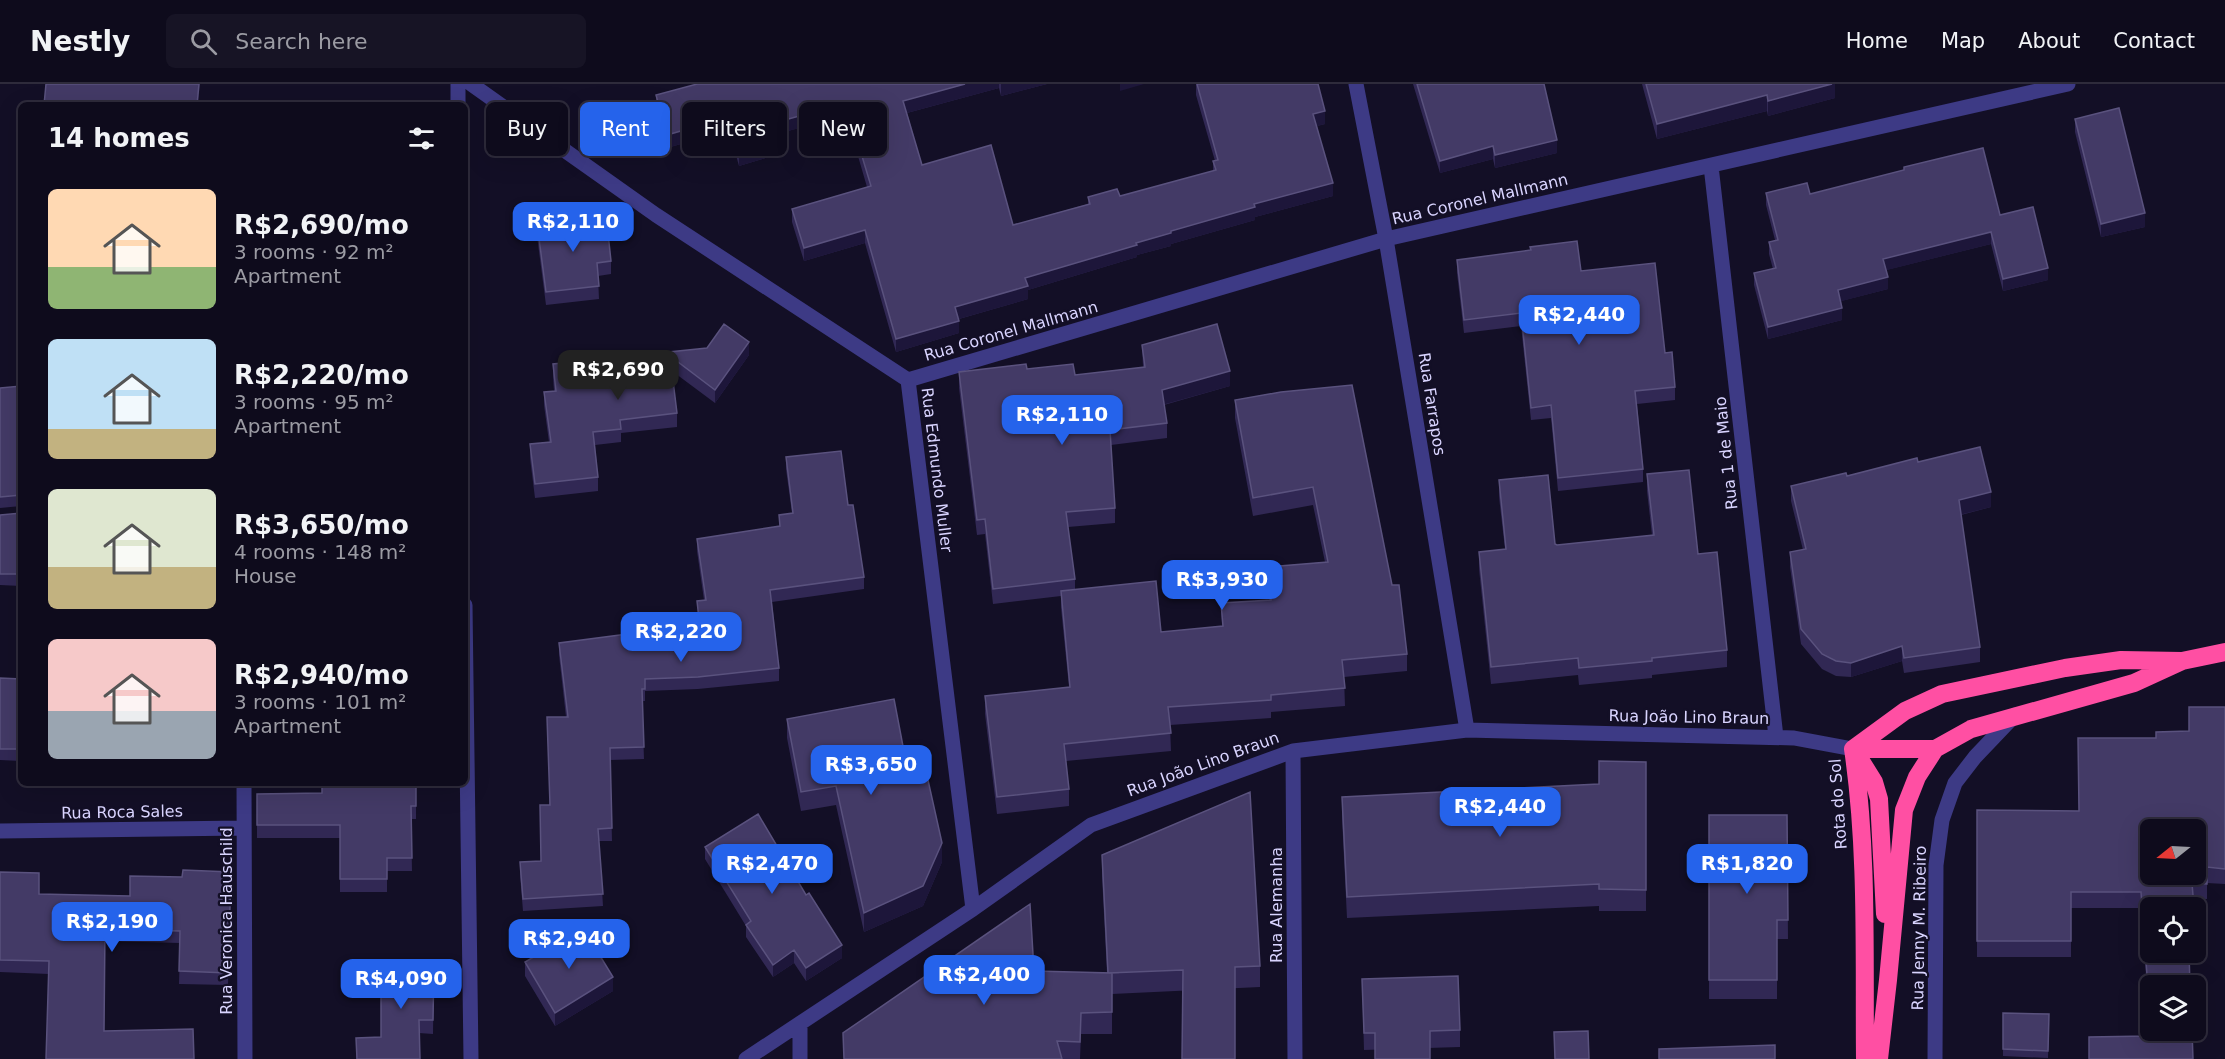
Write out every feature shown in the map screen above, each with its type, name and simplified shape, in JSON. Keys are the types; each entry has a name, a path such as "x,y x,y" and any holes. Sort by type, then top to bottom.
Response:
{"highway":[{"name":"Rota do Sol","path":"1866,1059 1861,833 1859,788 1853,749 1905,711 1942,694 2065,668 2121,660 2182,661 2225,652"},
{"name":"Rota do Sol","path":"1879,1059 1904,810 1917,777 1935,749 1971,729 2134,683 2182,661"},
{"path":"1853,749 1935,749"},
{"path":"1853,749 1874,782 1879,799 1888,980"}],"street":[{"path":"458,84 458,102"},
{"name":"Rua Edmundo Muller","path":"471,84 656,215 908,380 973,909"},
{"name":"Rua Farrapos","path":"1356,84 1386,239 1467,730"},
{"name":"Rua Coronel Mallmann","path":"908,380 1386,239 2068,84"},
{"name":"Rua 1 de Maio","path":"1712,166 1776,737"},
{"name":"Rua Jenny M. Ribeiro","path":"1935,1059 1936,865 1942,820 1956,783 1975,757 2015,715"},
{"name":"Rua João Lino Braun","path":"746,1059 973,909 1091,825 1293,751 1467,730 1776,737 1809,739 1853,749"},
{"name":"Rua Alemanha","path":"1293,751 1295,1059"},
{"name":"Rua Veronica Hauschild","path":"244,786 244,1059"},
{"path":"467,786 471,1059"},
{"name":"Rua Roca Sales","path":"0,831 244,828"},
{"path":"800,1024 800,1059"}],"building":[{"path":"46,84 199,84 197,102 44,102"},
{"path":"697,84 965,84 903,101 922,165 991,145 1013,225 1090,204 1088,197 1117,189 1120,196 1216,170 1213,161 1218,160 1197,84 1318,84 1325,111 1313,114 1333,183 1254,204 1255,207 1171,231 1171,233 1136,243 1137,245 1025,278 1028,286 955,307 959,321 896,339 865,230 804,248 792,209 871,186 862,156 887,156 887,102 799,102 799,116 787,119 787,102 682,102 682,131 670,134 670,102 658,102 656,95"},
{"path":"1417,84 1544,84 1557,140 1495,155 1493,146 1440,161"},
{"path":"1646,84 1832,84 1768,101 1767,95 1657,124"},
{"path":"2119,108 2145,213 2101,224 2075,119"},
{"path":"1983,148 2000,215 2033,207 2048,268 2003,279 1991,232 1883,259 1888,277 1838,290 1842,308 1768,327 1754,273 1776,268 1769,242 1778,240 1766,193 1807,183 1810,194 1904,170 1904,167"},
{"path":"591,216 592,226 607,224 611,261 597,263 599,286 546,292 537,223"},
{"path":"1577,241 1581,271 1655,263 1665,353 1672,352 1675,387 1635,391 1643,469 1558,478 1551,405 1531,408 1521,313 1464,320 1457,260"},
{"path":"724,324 749,342 715,390 670,356 677,413 620,420 621,429 593,432 598,477 535,484 530,444 551,442 544,392 556,391 553,364 707,348"},
{"path":"1217,324 1230,371 1162,390 1167,423 1110,430 1115,508 1066,512 1075,579 993,589 985,519 977,520 959,372 1026,364 1027,369 1073,364 1075,375 1145,367 1142,345"},
{"path":"1352,385 1392,585 1399,585 1407,654 1342,660 1345,688 1271,695 1271,700 1168,707 1171,733 1064,744 1069,789 997,797 985,696 1070,687 1061,591 1156,581 1161,632 1223,626 1221,603 1271,600 1268,567 1328,562 1313,487 1253,498 1235,400 1281,392"},
{"path":"18,386 18,495 0,497 0,388"},
{"path":"1980,447 1991,492 1959,500 1980,647 1904,658 1902,646 1851,663 1836,661 1822,654 1801,629 1790,552 1806,549 1791,486 1846,473 1847,476 1917,458 1918,462"},
{"path":"841,451 848,505 853,505 864,577 770,590 779,668 698,677 645,679 645,689 642,689 644,747 610,748 612,828 598,829 603,894 523,899 520,862 541,861 540,805 550,805 547,717 568,717 559,643 666,629 700,628 697,601 706,600 697,539 780,526 779,515 793,513 786,457"},
{"path":"1689,470 1698,554 1717,552 1727,650 1652,658 1652,661 1579,668 1578,658 1491,667 1479,552 1506,549 1499,480 1548,475 1555,544 1557,545 1654,535 1647,474"},
{"path":"18,513 18,574 0,574 0,515"},
{"path":"0,678 18,679 18,749 0,749"},
{"path":"894,699 910,783 928,780 942,843 923,886 864,913 836,786 801,792 787,719"},
{"path":"2189,707 2225,707 2225,869 2207,867 2206,884 2206,819 2140,819 2140,885 2192,885 2193,897 2141,897 2141,892 2071,892 2071,941 1977,941 1977,810 2079,811 2078,738 2156,738 2156,732 2189,731"},
{"path":"1599,761 1646,762 1646,890 1599,889 1599,884 1347,897 1342,797 1599,784"},
{"path":"322,786 416,786 416,806 411,806 412,858 387,858 387,879 340,879 340,825 257,825 257,794 322,793"},
{"path":"1250,792 1260,966 1235,967 1235,1059 1182,1059 1183,970 1108,973 1102,855"},
{"path":"758,814 806,895 809,893 842,945 806,968 794,950 773,965 746,925 751,921 705,847"},
{"path":"1709,815 1787,815 1788,920 1777,920 1777,980 1709,980"},
{"path":"183,870 231,872 228,973 179,971 180,931 105,929 104,1031 193,1029 194,1059 46,1059 49,961 0,960 0,872 39,873 39,894 130,896 130,876 182,877"},
{"path":"1030,904 1034,971 1112,973 1112,1012 1081,1013 1080,1042 1057,1041 1062,1059 844,1059 843,1033"},
{"path":"583,928 613,977 555,1013 525,962"},
{"path":"381,960 434,961 433,1020 419,1020 420,1059 357,1059 356,1038 381,1037"},
{"path":"2146,963 2189,963 2190,975 2147,975"},
{"path":"1458,976 1460,1030 1430,1031 1430,1059 1375,1059 1375,1033 1364,1033 1362,979"},
{"path":"2003,1013 2049,1014 2048,1051 2003,1049"},
{"path":"1588,1031 1589,1059 1555,1059 1554,1032"},
{"path":"2140,1036 2140,1041 2192,1041 2193,1059 2089,1059 2089,1037"},
{"path":"1775,1045 1775,1059 1659,1059 1659,1049"}]}
